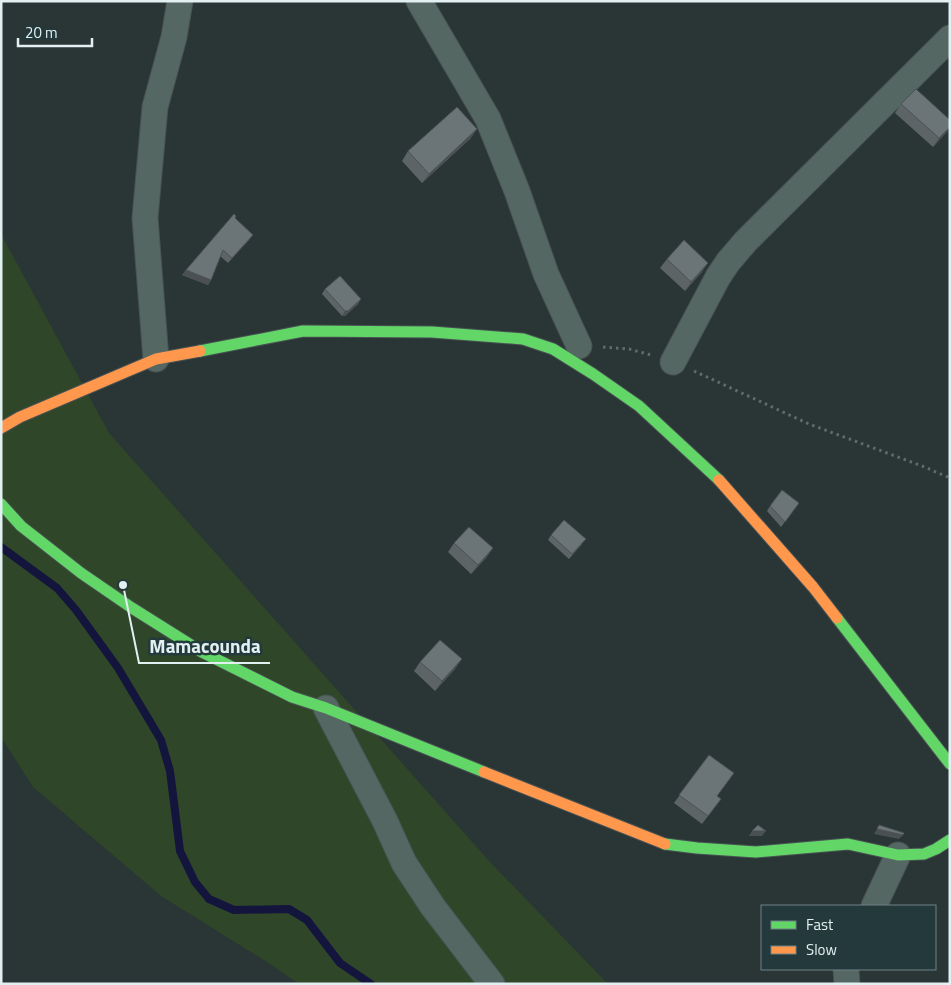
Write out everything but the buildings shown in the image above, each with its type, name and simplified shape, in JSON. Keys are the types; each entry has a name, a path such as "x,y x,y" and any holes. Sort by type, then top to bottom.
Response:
{"street":[{"path":"156,359 145,218 155,107 174,37 180,1"},
{"path":"419,1 488,119 517,191 546,274 579,346"},
{"path":"673,362 718,277 746,240 950,38"},
{"path":"1,428 20,417 156,359 303,331 432,332 523,339 553,349 639,406 713,473 813,587 950,764"},
{"path":"1,504 21,526 81,573 202,652 292,697 326,708 660,843 697,848 756,852 848,844 898,855 924,854 950,840"},
{"path":"326,708 404,863 433,907 492,984"},
{"path":"874,905 898,855"},
{"path":"846,970 847,984"}],"path":[{"path":"579,346 629,349 673,362 809,424 950,478"}],"green space":[{"path":"1,234 109,433 490,862 608,984 299,984 161,896 33,787 1,737"}],"waterway":[{"path":"1,547 57,588 76,610 118,668 161,740 170,771 180,851 195,882 209,899 234,910 289,909 307,920 340,963 371,984"}],"traffic: fast":[{"path":"200,351 303,331 432,332 523,339 553,349 639,406 719,480"},
{"path":"1,504 21,526 81,573 202,652 292,697 326,708 484,772"},
{"path":"837,618 950,764"},
{"path":"665,844 756,852 848,844 898,855 924,854 950,840"}],"traffic: slow":[{"path":"1,428 20,417 156,359 200,351"},
{"path":"719,480 813,587 837,618"},
{"path":"484,772 665,844"}],"place":[{"name":"Mamacounda","path":"123,585"}]}
